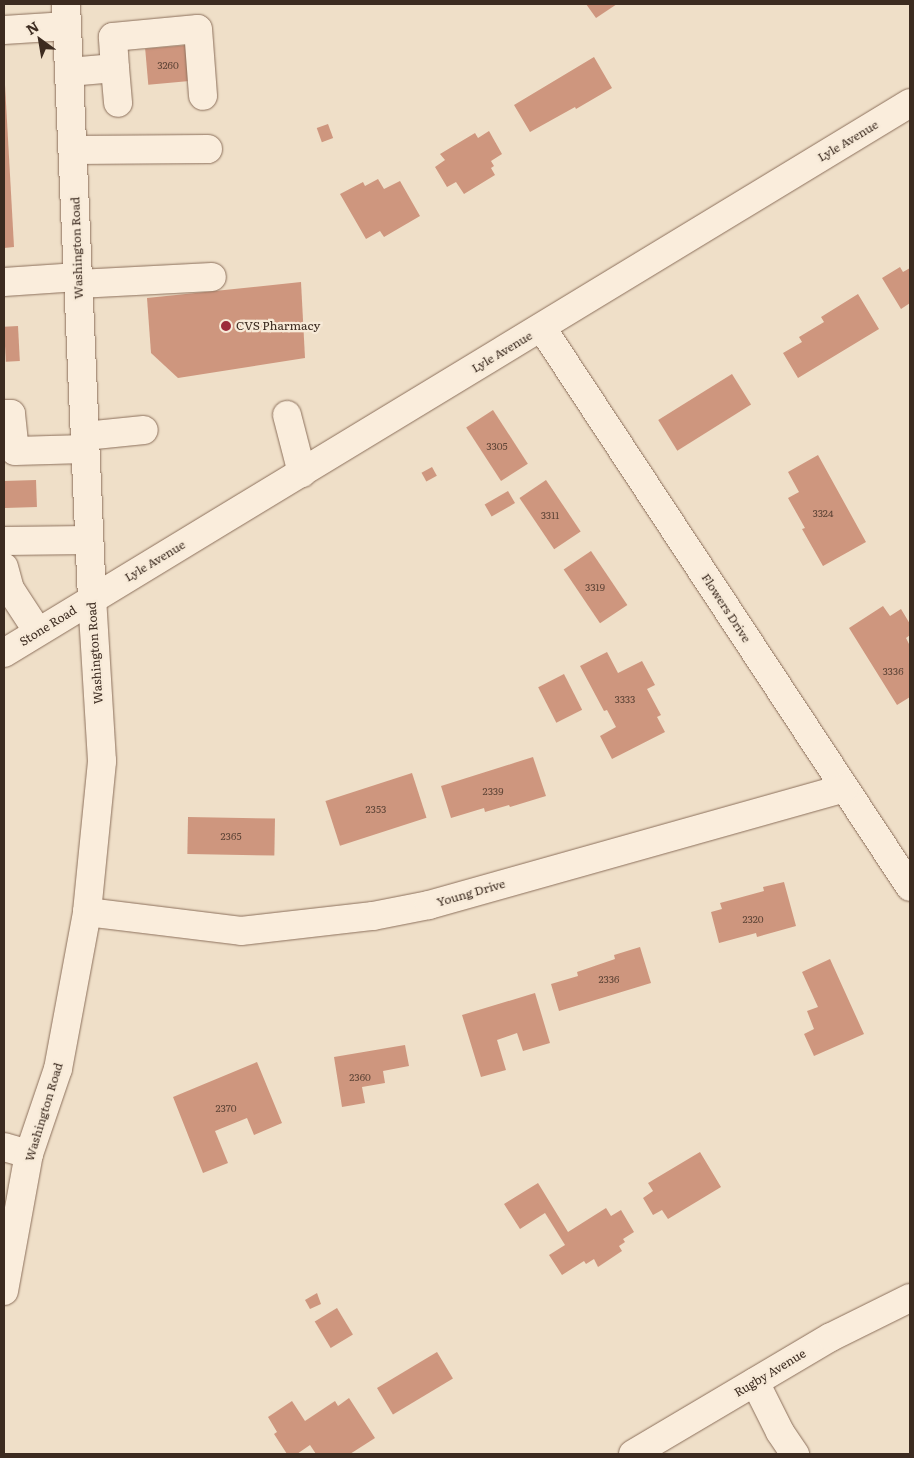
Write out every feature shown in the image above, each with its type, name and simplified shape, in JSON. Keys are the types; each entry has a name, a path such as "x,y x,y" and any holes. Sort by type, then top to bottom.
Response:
{"street":[{"path":"4,30 67,15"},
{"name":"Washington Road","path":"4,1292 16,1151 58,1069 87,912 102,761 89,540 67,15"},
{"path":"118,103 113,37 198,30 204,96"},
{"path":"69,72 115,68"},
{"name":"Lyle Avenue","path":"92,599 542,328 910,103"},
{"path":"73,150 208,148"},
{"path":"4,282 212,277"},
{"name":"Flowers Drive","path":"542,328 910,887"},
{"path":"4,414 11,414 15,451 85,442 144,430"},
{"path":"287,415 302,473"},
{"path":"4,541 89,540"},
{"path":"4,568 10,589 38,632"},
{"name":"Stone Road","path":"4,654 92,599"},
{"name":"Young Drive","path":"87,912 241,931 372,916 429,905 844,788"},
{"name":"Rugby Avenue","path":"634,1454 831,1337 910,1298"},
{"path":"755,1382 780,1432 795,1454"}],"building":[{"path":"586,4 617,4 596,18"},
{"path":"189,45 192,81 148,85 145,49"},
{"path":"594,57 612,88 530,132 514,105"},
{"path":"4,67 14,247 4,248"},
{"path":"328,124 333,138 322,142 317,128"},
{"path":"489,131 502,154 491,161 494,166 491,168 495,175 464,194 456,182 447,187 435,167 445,160 440,154 475,133 478,138"},
{"path":"378,179 384,189 400,181 420,216 384,237 380,231 366,239 340,194 363,182 365,186"},
{"path":"900,267 903,272 910,268 910,303 901,309 882,278"},
{"name":"CVS Pharmacy","path":"301,282 305,358 178,378 151,353 147,298"},
{"path":"858,294 879,329 798,378 783,353 802,342 799,337 824,322 821,317"},
{"path":"18,326 20,361 6,362 4,327"},
{"path":"732,374 751,405 677,451 658,420"},
{"path":"493,410 528,464 501,481 466,427"},
{"path":"818,455 866,542 823,566 802,529 805,528 788,498 799,492 788,472"},
{"path":"432,467 437,476 426,482 422,473"},
{"path":"36,480 37,507 5,508 4,481"},
{"path":"546,480 581,531 554,549 519,498"},
{"path":"508,491 515,503 492,517 485,504"},
{"path":"591,551 627,605 600,623 564,569"},
{"path":"883,606 890,616 901,609 910,624 910,635 906,638 910,646 910,697 897,705 849,628"},
{"path":"607,652 618,673 642,661 655,685 647,689 661,715 657,717 665,732 612,759 600,736 616,727 607,710 604,711 580,666"},
{"path":"564,674 582,710 556,723 538,687"},
{"path":"533,757 546,796 510,807 509,805 485,812 484,808 451,818 441,786"},
{"path":"412,773 427,818 340,846 325,801"},
{"path":"188,817 275,819 274,856 187,854"},
{"path":"784,882 796,926 757,937 756,933 719,943 711,912 722,909 720,903 764,891 763,887"},
{"path":"640,947 651,983 559,1011 551,984 578,976 577,972 615,959 614,955"},
{"path":"830,959 864,1034 814,1056 804,1034 814,1029 807,1011 818,1007 802,972"},
{"path":"535,993 550,1043 523,1051 517,1033 497,1040 506,1070 481,1077 462,1015"},
{"path":"405,1045 409,1066 383,1071 385,1083 362,1087 365,1103 342,1107 334,1057"},
{"path":"257,1062 282,1123 254,1135 247,1118 215,1131 228,1163 203,1173 173,1097"},
{"path":"700,1152 721,1187 668,1219 662,1210 653,1215 643,1198 653,1191 648,1183"},
{"path":"538,1183 568,1232 606,1208 611,1216 621,1210 634,1232 623,1239 625,1242 619,1246 622,1251 598,1267 594,1259 586,1264 584,1261 562,1275 549,1255 565,1245 545,1213 520,1229 504,1204"},
{"path":"317,1293 321,1304 310,1309 305,1300"},
{"path":"337,1308 353,1335 331,1348 315,1321"},
{"path":"437,1352 453,1379 393,1415 377,1388"},
{"path":"349,1398 375,1438 350,1454 316,1454 310,1445 297,1454 287,1454 274,1434 277,1432 268,1417 292,1401 305,1421 335,1401 338,1406"}],"place":[{"name":"CVS Pharmacy","path":"226,326"}]}
